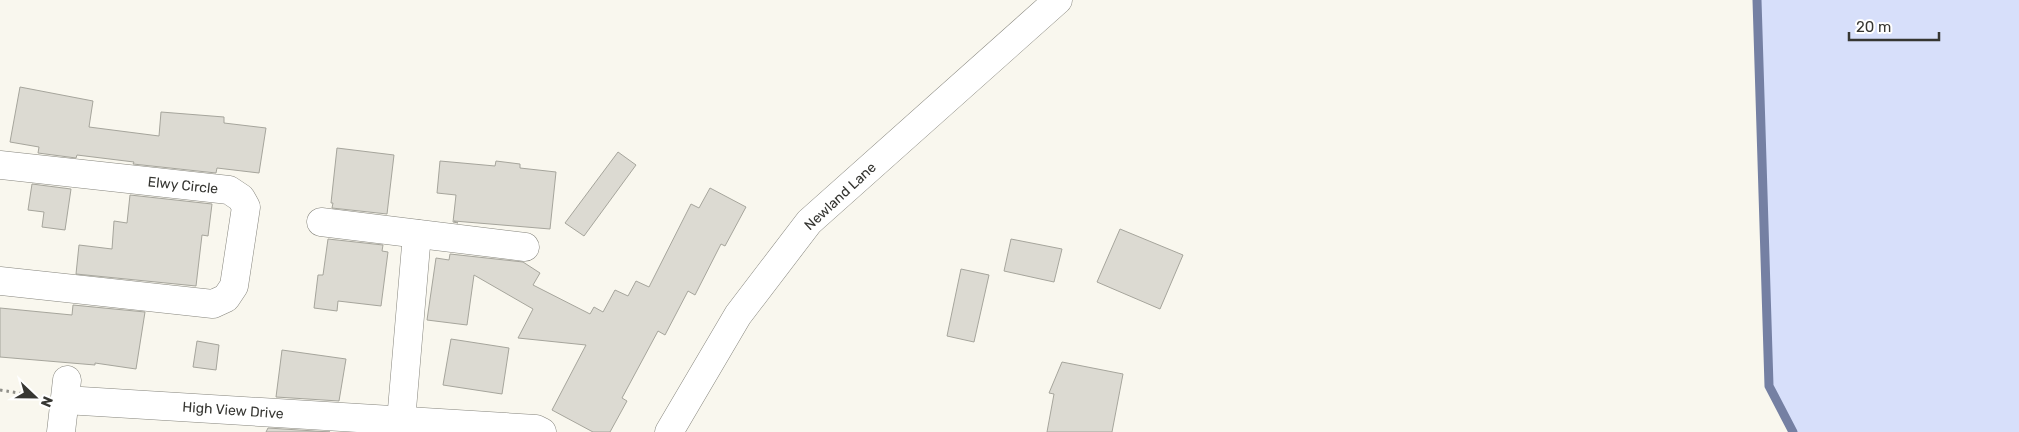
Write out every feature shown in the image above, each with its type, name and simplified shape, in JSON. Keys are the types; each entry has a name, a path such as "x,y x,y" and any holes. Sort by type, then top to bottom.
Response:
{"street":[{"name":"Newland Lane","path":"669,432 738,315 809,222 1058,0"},
{"name":"Elwy Circle","path":"0,165 229,190 241,198 246,207 234,286 226,298 213,304 0,281"},
{"path":"321,222 525,247"},
{"path":"401,421 417,234"},
{"path":"61,432 66,390"},
{"name":"High View Drive","path":"66,390 401,421 536,429 542,432"}],"path":[{"path":"0,390 66,390"}],"shaded area":[{"path":"1757,0 2019,0 2019,432 1793,432 1769,386"}],"building":[{"path":"20,87 93,101 89,127 159,136 161,112 224,117 224,123 266,128 259,173 217,168 216,173 133,164 134,162 77,155 76,158 38,153 39,147 10,142"},
{"path":"337,148 394,155 387,214 332,208"},
{"path":"618,152 636,165 584,236 565,223"},
{"path":"440,161 495,166 496,161 520,164 520,168 556,172 550,229 453,222 456,195 437,193"},
{"path":"32,184 71,189 65,230 42,227 44,212 28,210"},
{"path":"710,188 746,207 725,246 721,244 695,295 688,291 665,335 658,331 622,398 627,401 610,432 593,432 552,410 586,345 518,338 533,309 474,275 467,325 427,320 436,258 449,260 450,254 523,262 540,273 533,285 590,314 594,307 603,312 615,290 628,296 636,281 649,287 691,204 699,208"},
{"path":"130,195 212,204 208,236 202,235 196,286 76,274 79,245 112,249 114,221 127,223"},
{"path":"1120,229 1183,255 1160,309 1097,282"},
{"path":"328,239 383,245 382,251 388,252 381,306 338,301 337,311 314,308 318,275 323,275"},
{"path":"1011,239 1062,249 1054,282 1004,271"},
{"path":"961,269 989,275 974,342 947,336"},
{"path":"73,305 145,312 136,369 95,363 95,365 0,357 0,308 72,315"},
{"path":"451,339 509,348 502,394 443,385"},
{"path":"197,341 219,345 216,370 193,367"},
{"path":"282,350 346,359 339,401 276,397"},
{"path":"1062,362 1123,374 1112,432 1047,432 1054,394 1049,393"},
{"path":"268,428 330,432 266,432"}],"waterway":[{"path":"1757,0 1769,386 1793,432"}]}
